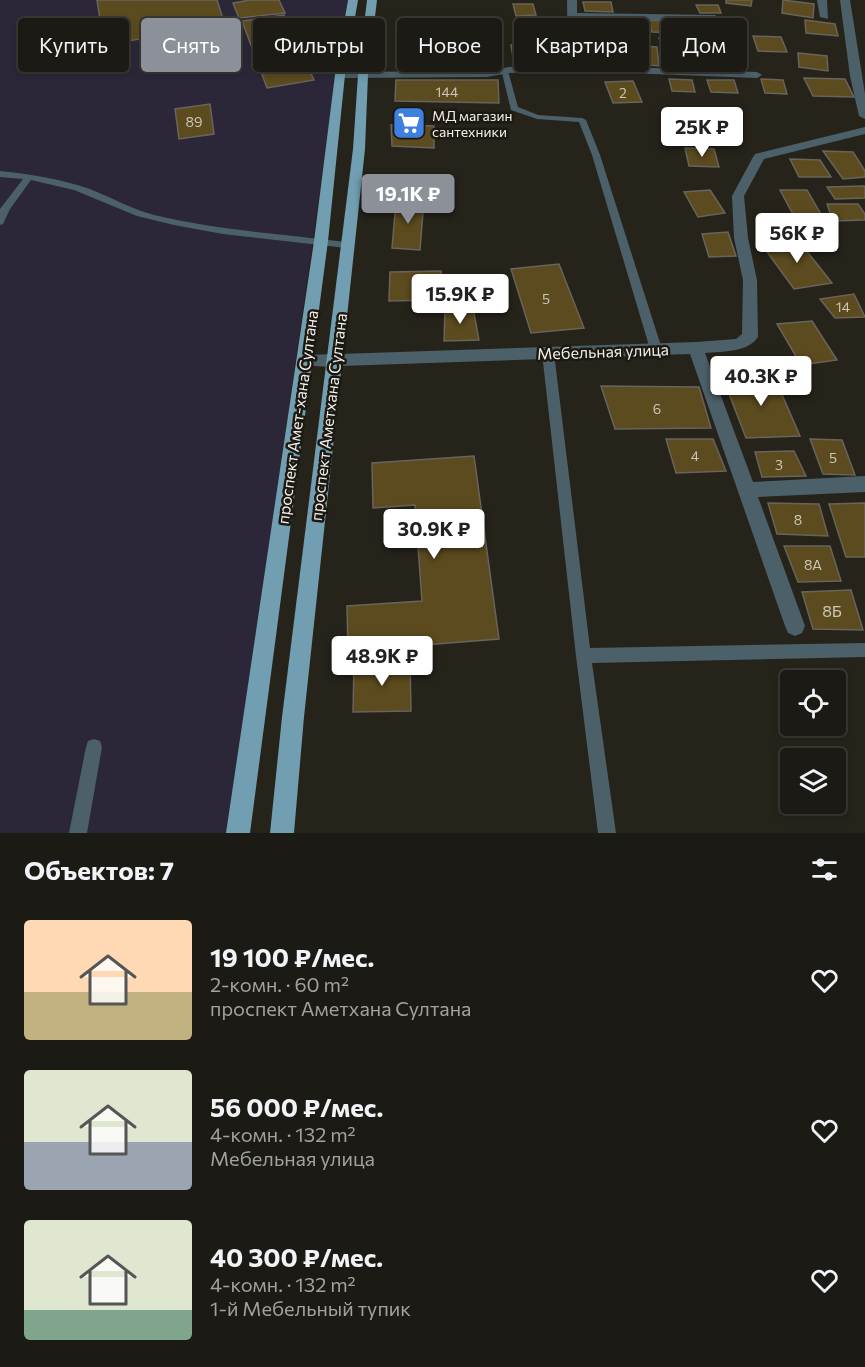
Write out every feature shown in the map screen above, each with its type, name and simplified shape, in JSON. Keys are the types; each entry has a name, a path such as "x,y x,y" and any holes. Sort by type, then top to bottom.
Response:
{"main road":[{"name":"проспект Амет-хана Султана","path":"238,833 321,242 339,75 353,0"},
{"name":"проспект Аметхана Султана","path":"282,833 293,717 337,361 346,245 359,149 363,75 372,0"}],"street":[{"path":"572,0 571,16 715,18"},
{"path":"822,0 825,17"},
{"path":"845,0 855,76 865,116"},
{"path":"339,75 487,74 514,71"},
{"path":"649,71 757,75"},
{"name":"Мебельная улица","path":"305,360 337,361 696,348 739,344 750,337 750,280 741,238 738,196 759,158 865,130"},
{"path":"696,348 795,626"},
{"path":"747,490 865,484"}],"lane":[{"path":"504,71 514,108 537,117 582,120 597,155 656,349"},
{"path":"0,174 29,177 79,189 148,216 199,227 346,245"},
{"path":"0,222 5,209 29,177"},
{"path":"548,353 583,656 607,833"},
{"path":"583,656 865,650"},
{"path":"78,833 94,747"}],"shaded area":[{"path":"0,0 347,0 344,18 253,18 253,72 337,72 228,833 0,833"}],"building":[{"path":"97,0 217,0 223,18 141,18 141,39 129,41 129,18 100,18"},
{"path":"250,0 279,0 285,13 239,18 233,3"},
{"path":"726,0 752,0 751,6 726,3"},
{"path":"783,0 814,4 813,18 782,13"},
{"path":"583,2 611,2 613,12 585,11"},
{"path":"513,4 533,4 536,15 516,16"},
{"path":"696,5 718,5 721,13 700,13"},
{"path":"284,15 285,18 263,18"},
{"path":"253,19 253,50 242,21"},
{"path":"649,20 661,20 661,32 652,32"},
{"path":"805,20 835,24 838,36 806,33"},
{"path":"753,36 781,37 787,52 758,51"},
{"path":"511,45 514,45 513,57"},
{"path":"649,47 657,47 659,66 649,65"},
{"path":"798,53 827,56 828,71 799,67"},
{"path":"261,72 310,72 314,80 267,88"},
{"path":"399,72 465,72 399,73"},
{"path":"804,78 845,79 854,97 813,96"},
{"path":"669,79 692,80 695,92 672,91"},
{"path":"761,79 783,80 787,94 765,93"},
{"path":"396,80 498,80 499,103 395,101"},
{"path":"707,80 734,80 738,93 711,92"},
{"path":"633,81 642,102 613,103 605,82"},
{"path":"210,104 214,134 179,139 175,109"},
{"path":"391,125 434,126 434,148 392,146"},
{"path":"685,148 714,149 719,167 689,166"},
{"path":"823,151 853,152 865,171 865,177 843,179"},
{"path":"790,159 820,160 831,177 799,177"},
{"path":"865,186 865,198 835,199 827,187"},
{"path":"710,190 725,213 698,217 684,192"},
{"path":"780,190 807,190 822,216 795,218"},
{"path":"424,200 420,250 392,248 396,201"},
{"path":"827,204 858,204 865,214 865,220 833,221"},
{"path":"728,232 736,256 709,257 702,234"},
{"path":"798,240 832,283 794,289 762,245"},
{"path":"559,264 584,328 531,333 511,269"},
{"path":"441,271 442,285 473,286 473,299 389,301 390,272"},
{"path":"854,294 865,317 835,318 820,299"},
{"path":"473,308 479,340 444,341 445,309"},
{"path":"812,321 837,360 801,365 777,324"},
{"path":"774,376 800,436 746,438 723,378"},
{"path":"601,386 699,387 711,428 615,429"},
{"path":"666,439 713,439 726,471 676,473"},
{"path":"810,439 842,440 855,475 823,474"},
{"path":"794,451 806,476 762,477 755,452"},
{"path":"474,456 499,639 348,651 347,606 422,601 415,505 373,508 372,463"},
{"path":"768,503 819,504 828,536 777,534"},
{"path":"865,503 865,557 846,557 829,504"},
{"path":"784,546 830,546 841,581 798,582"},
{"path":"851,590 863,630 813,629 802,592"},
{"path":"410,660 411,711 353,712 354,664"}],"place":[{"name":"МД магазин сантехники","path":"409,123"}]}
